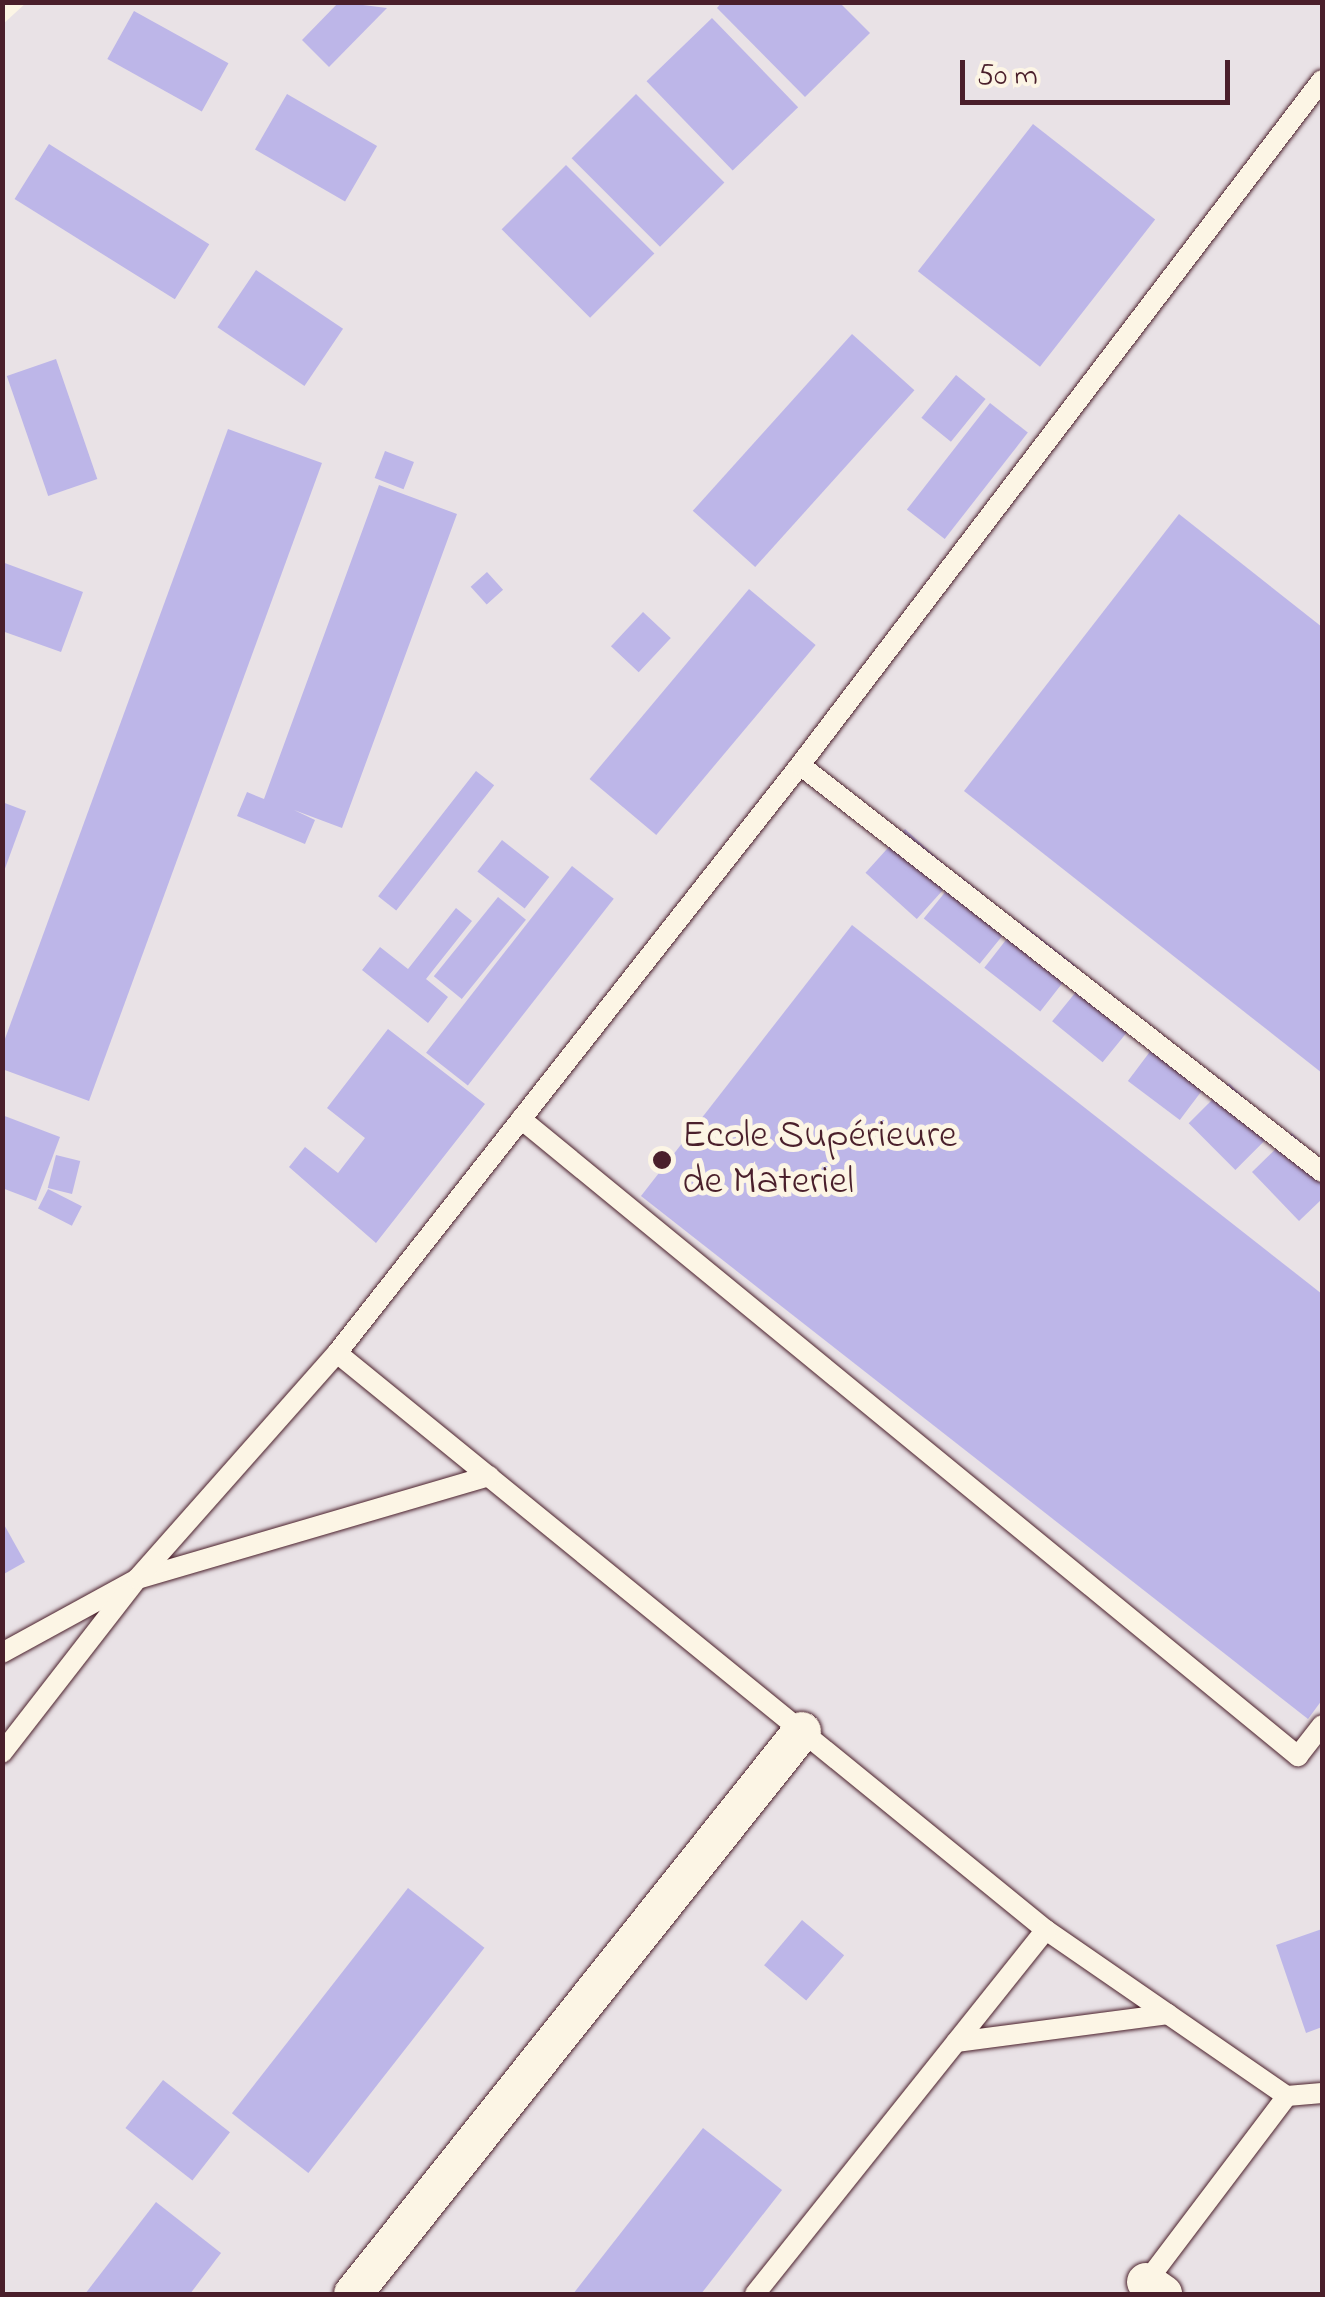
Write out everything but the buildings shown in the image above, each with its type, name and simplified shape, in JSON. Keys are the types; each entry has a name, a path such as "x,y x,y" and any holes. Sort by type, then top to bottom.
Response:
{"street":[{"path":"353,2294 802,1731"}],"lane":[{"path":"2,1753 137,1579 337,1353 800,765 1322,80"},
{"path":"800,765 1322,1172"},
{"path":"521,1119 1298,1756 1322,1725"},
{"path":"337,1353 1046,1930 1286,2096 1322,2093"},
{"path":"2,1654 137,1579 488,1476"},
{"path":"755,2294 1046,1930"},
{"path":"956,2042 1168,2014"},
{"path":"1149,2290 1286,2096"}],"shaded area":[{"name":"Ecole Supérieure de Materiel","path":"27,2 1322,3 1322,2294 3,2294 2,25"}],"place":[{"name":"Ecole Supérieure de Materiel","path":"662,1160"}]}
